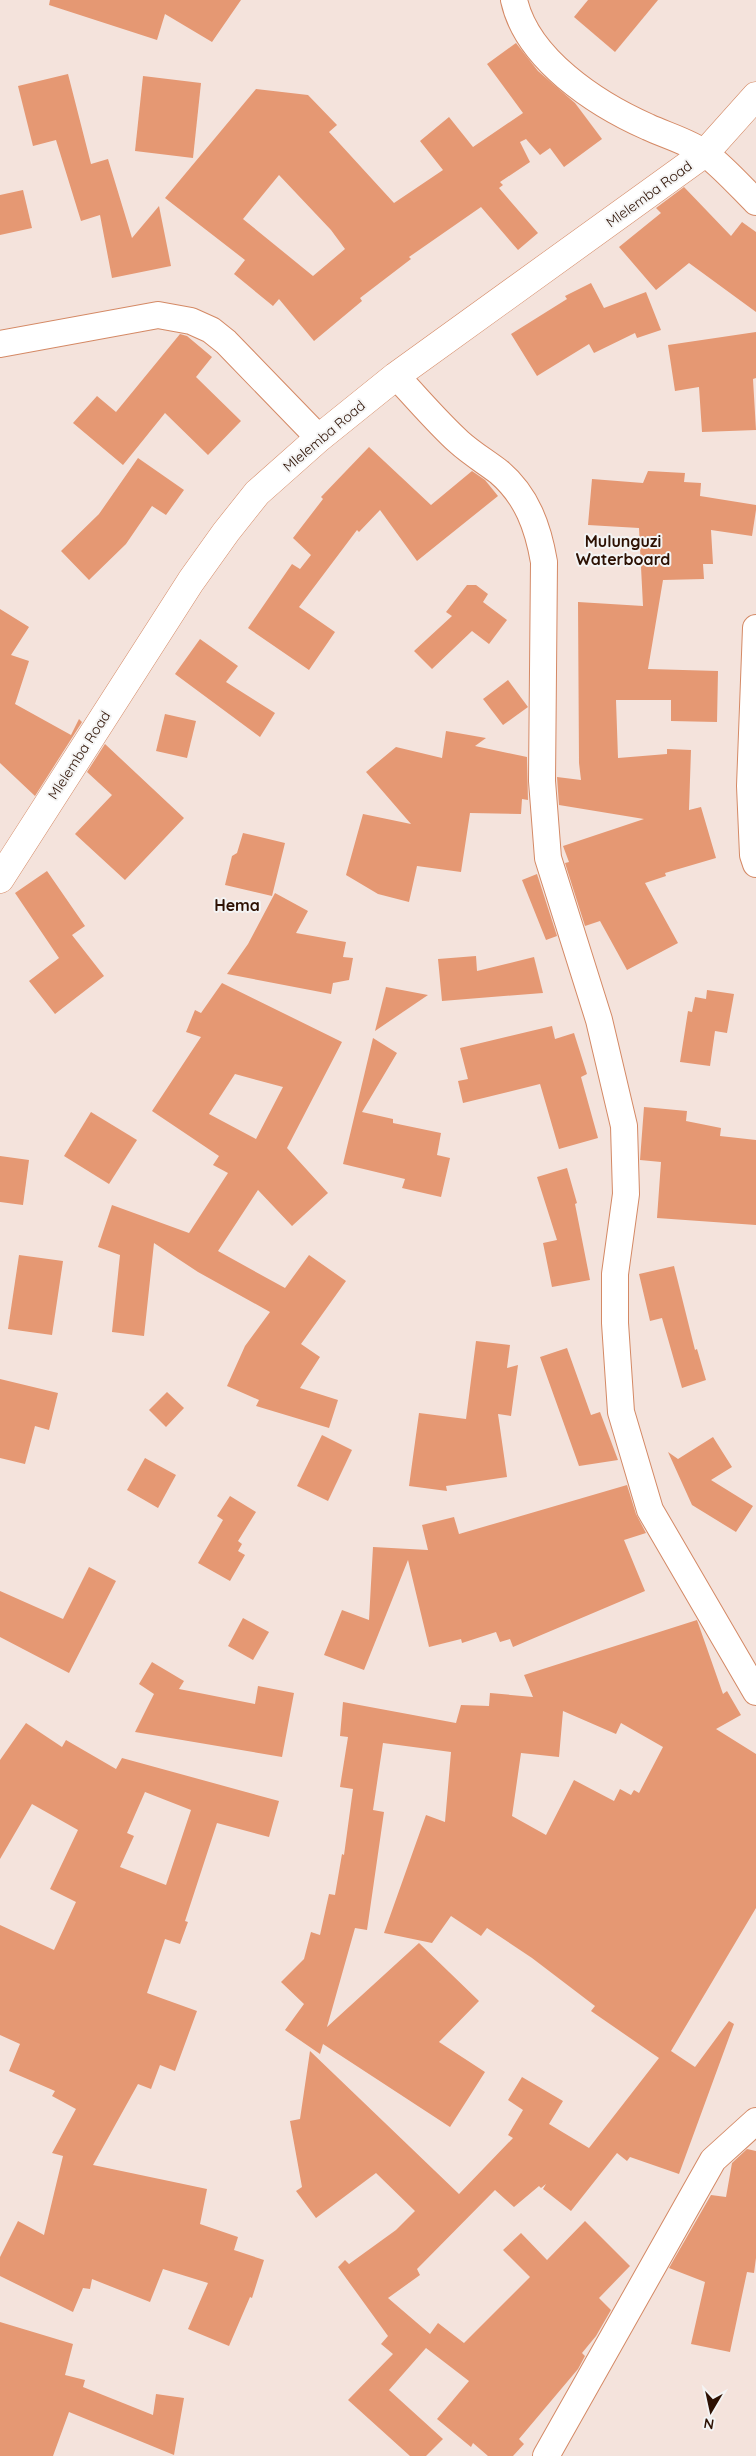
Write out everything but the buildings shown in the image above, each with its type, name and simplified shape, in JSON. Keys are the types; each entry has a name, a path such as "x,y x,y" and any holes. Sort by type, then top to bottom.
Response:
{"street":[{"path":"514,0 525,28 568,80 616,113 705,153 756,202"},
{"name":"Mlelemba Road","path":"0,879 191,581 257,493 319,438 396,376 705,153 756,96"},
{"path":"0,344 158,316 191,321 211,330 226,342 319,438"},
{"path":"396,376 460,443 500,473 516,489 531,512 541,541 544,562 542,781 548,858 599,1020 624,1126 626,1194 615,1274 615,1323 621,1412 650,1510 756,1692"},
{"path":"756,628 750,786 753,855 756,864"},
{"path":"546,2456 713,2160 756,2121"}],"district":[{"name":"Mulunguzi Waterboard","path":"623,550"},
{"name":"Hema","path":"237,905"}]}
